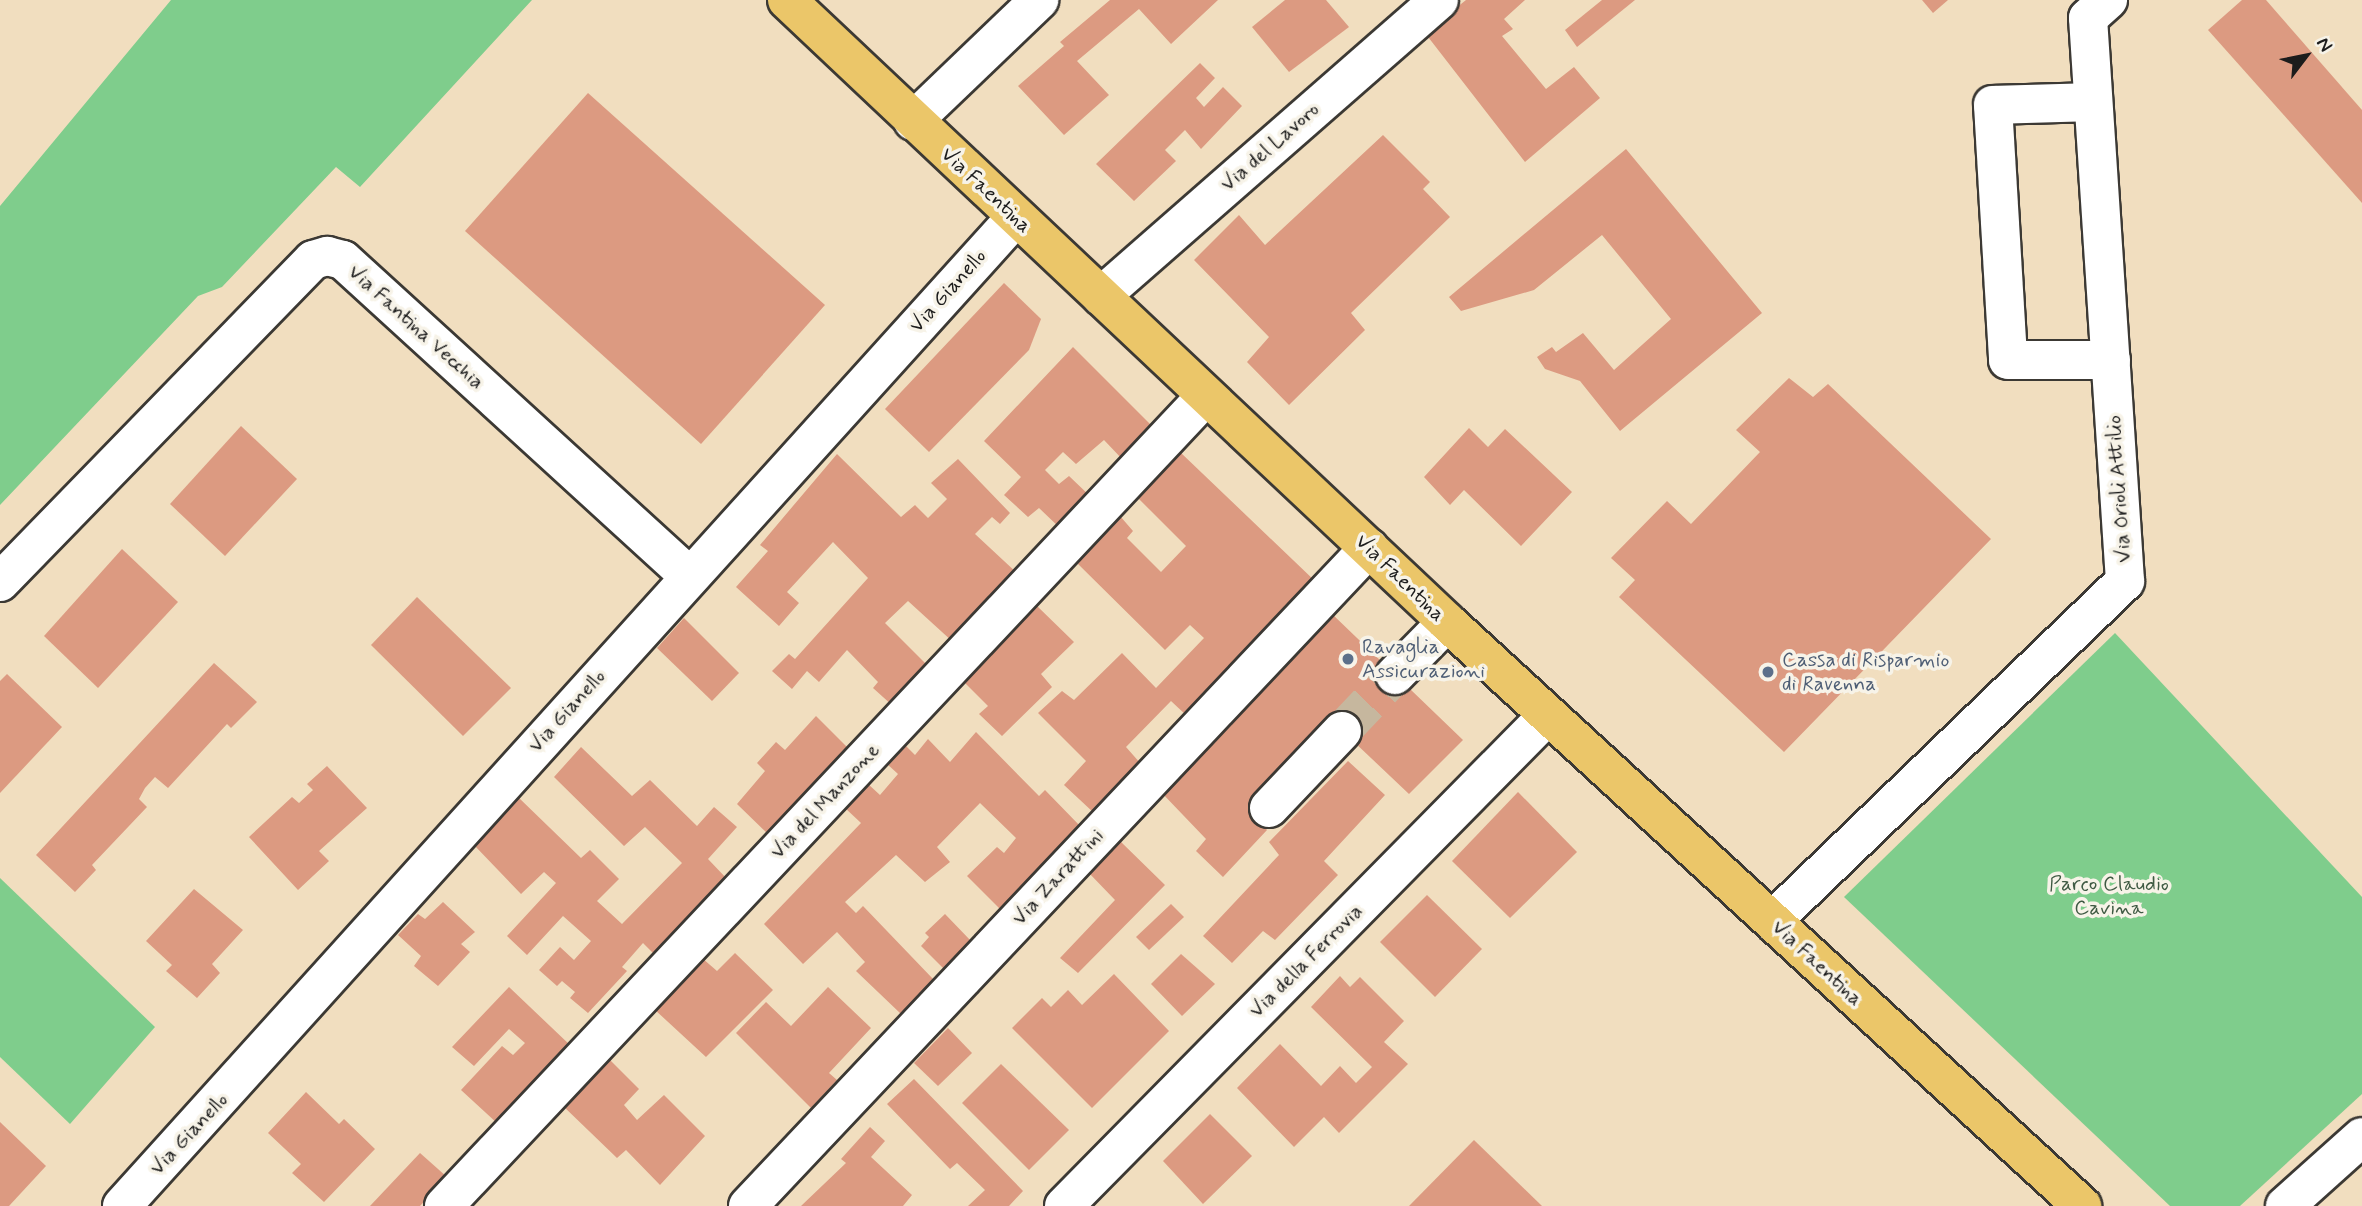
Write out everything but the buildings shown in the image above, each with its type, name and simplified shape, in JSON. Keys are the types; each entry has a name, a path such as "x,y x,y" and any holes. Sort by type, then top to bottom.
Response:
{"main road":[{"name":"Via Faentina","path":"787,0 1014,218 1101,296 1447,622 2081,1206"}],"street":[{"path":"913,121 1039,0"},
{"name":"Via del Lavoro","path":"1101,296 1439,0"},
{"name":"Via Orioli Attilio","path":"1772,921 2125,581 2088,18 2108,0"},
{"path":"2093,102 1993,104 2008,360 2111,360"},
{"name":"Via Gianello","path":"141,1200 688,575 1014,218"},
{"name":"Via Fantina Vecchia","path":"0,582 313,260 327,256 343,260 688,575"},
{"name":"Via del Manzone","path":"444,1206 1206,396"},
{"name":"Via Zarattini","path":"748,1206 1369,548"},
{"path":"1395,674 1447,622"},
{"name":"Via della Ferrovia","path":"1064,1206 1548,715"},
{"path":"1269,808 1342,731"},
{"path":"2285,1206 2362,1137"}],"green space":[{"path":"171,0 532,0 360,187 336,167 222,287 198,296 0,505 0,206"},
{"name":"Parco Claudio Cavina","path":"2115,633 2362,897 2362,1094 2240,1206 2170,1206 1844,897"},
{"path":"0,878 155,1027 70,1124 0,1057"}],"tunnel":[{"path":"1342,731 1395,675"}],"place":[{"name":"Ravaglia Assicurazioni","path":"1348,659"},
{"name":"Cassa di Risparmio di Ravenna","path":"1768,672"}]}
